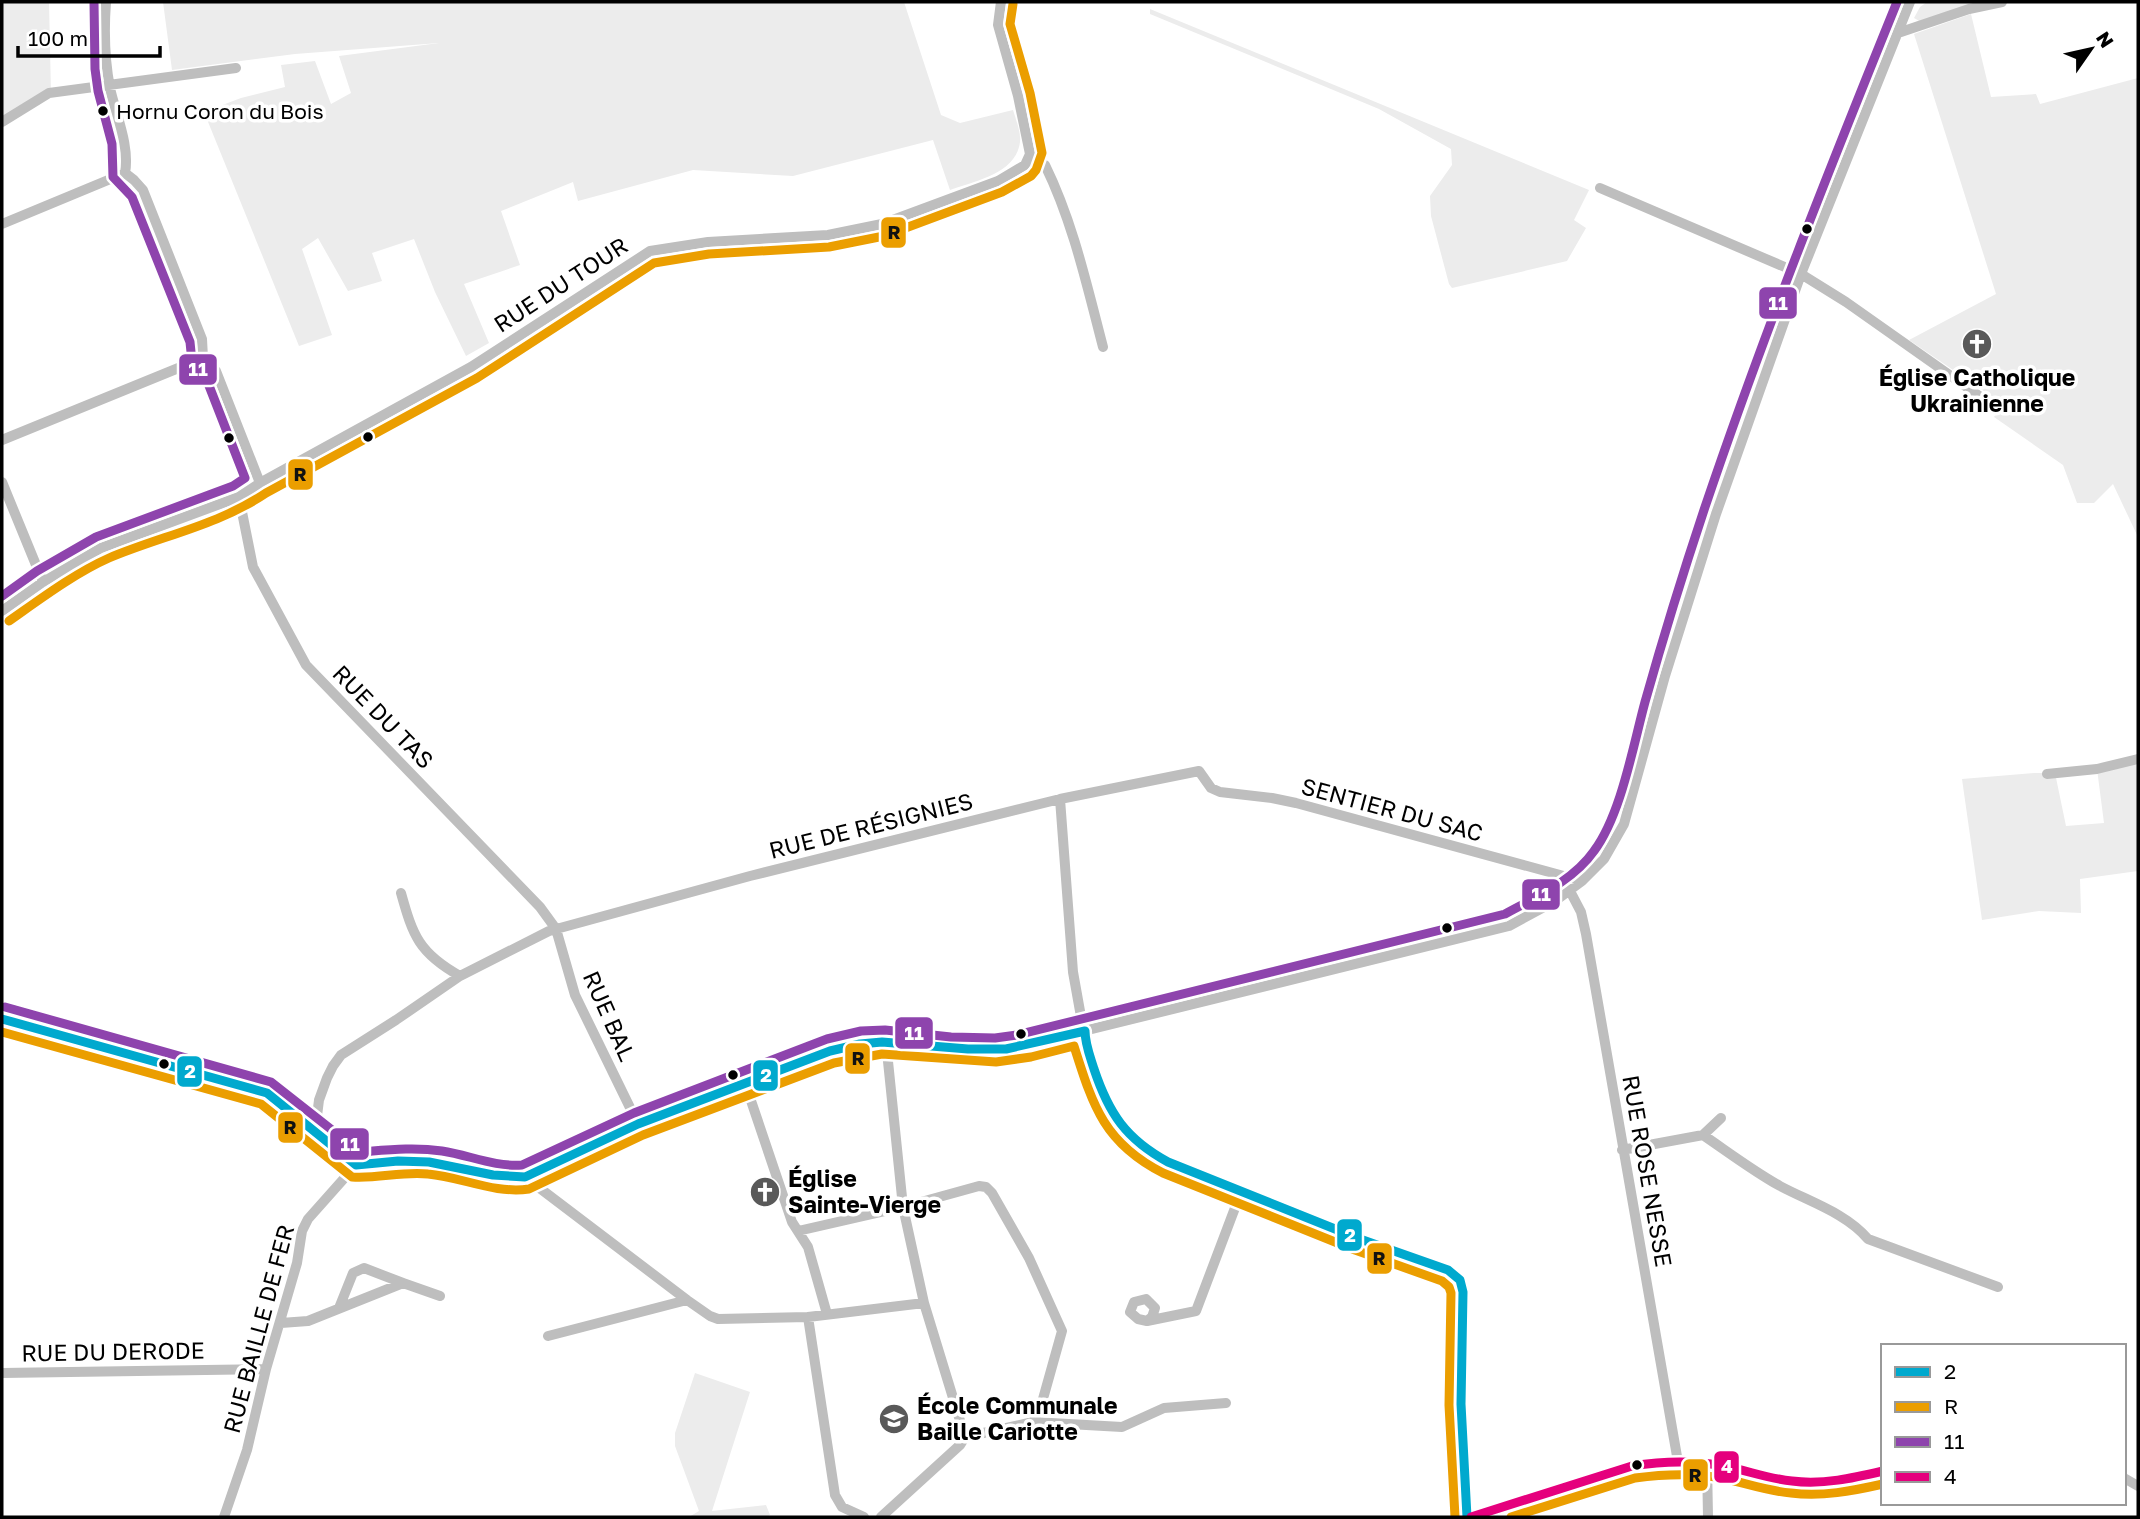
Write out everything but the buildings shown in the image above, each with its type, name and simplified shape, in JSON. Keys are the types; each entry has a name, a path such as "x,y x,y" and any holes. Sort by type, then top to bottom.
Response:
{"street":[{"path":"106,2 109,85 127,160 125,173"},
{"path":"1001,2 998,25 1018,96 1029,160 1045,165 1063,207 1103,347"},
{"path":"2,1019 267,1093 356,1165 396,1161 435,1162 497,1177 515,1178 525,1177 638,1124 830,1051 863,1043 886,1042 950,1049 996,1050 1019,1047 1509,926 1534,914 1570,891 1604,859 1624,824 1665,677 1716,514 1801,274 1910,2"},
{"path":"1898,33 1969,9 2002,2"},
{"path":"2,122 49,93 236,68"},
{"name":"RUE DU TOUR","path":"2,611 43,582 101,548 239,498 260,483 471,367 650,251 708,242 828,235 883,224 998,181 1021,169 1029,160"},
{"path":"2,224 125,173"},
{"path":"125,173 143,191 202,339 203,358 216,371 260,483"},
{"path":"1600,188 1801,274 1846,302 1985,400"},
{"path":"2,440 203,358"},
{"path":"2,482 43,582"},
{"name":"RUE DU TAS","path":"239,498 253,567 306,664 540,907 552,930"},
{"path":"2047,774 2097,769 2138,759"},
{"name":"SENTIER DU SAC","path":"1199,771 1211,788 1220,792 1296,803 1582,881"},
{"name":"RUE DE RÉSIGNIES","path":"460,976 552,930 750,876 1060,799 1199,771"},
{"path":"1060,799 1074,981 1084,1031 1103,1097 1114,1118 1128,1136 1160,1159 1357,1238 1436,1265 1460,1280 1463,1292 1461,1404 1469,1517 1632,1466 1653,1462 1707,1463 1760,1477 1803,1482 1843,1480 1881,1471"},
{"name":"RUE ROSE NESSE","path":"1570,891 1581,912 1678,1462"},
{"path":"311,1127 317,1116 319,1100 327,1078 341,1055 460,976 438,964 418,940 401,893"},
{"name":"RUE BAL","path":"552,930 575,995 638,1124"},
{"path":"881,1517 960,1446 965,1437 924,1303 903,1207 886,1042"},
{"path":"745,1083 792,1222 808,1247 827,1314"},
{"path":"1622,1150 1703,1135 1721,1118"},
{"path":"1703,1135 1769,1179 1830,1210 1861,1231 1868,1239 1998,1287"},
{"name":"RUE BAILLE DE FER","path":"224,1517 247,1450 266,1369 297,1263 302,1231 308,1219 356,1165"},
{"path":"525,1177 687,1300 718,1319 808,1317 924,1303"},
{"path":"797,1231 903,1207 979,1186 986,1187 1029,1258 1062,1331 1041,1406 1033,1422"},
{"path":"1147,1321 1196,1311 1241,1192"},
{"path":"339,1308 353,1273 364,1268 440,1296"},
{"path":"281,1323 308,1321 403,1283"},
{"path":"548,1336 687,1300"},
{"path":"808,1317 835,1495 842,1507 863,1517"},
{"name":"RUE DU DERODE","path":"2,1373 266,1369"},
{"path":"965,1437 1033,1422 1122,1427 1164,1408 1226,1403"},
{"path":"1707,1463 1709,1517"}],"shaded area":[{"path":"2,2 49,2 51,94 2,121"},
{"path":"163,2 904,2 941,115 960,123 1013,110 1020,142 1011,162 1002,169 950,190 933,140 793,176 693,170 578,201 573,182 501,211 520,265 464,284 489,343 466,356 435,292 414,239 372,253 382,281 348,291 318,238 302,249 332,335 299,346 204,112 241,98 285,87 281,65 315,61 331,104 351,93 339,56 439,43 295,54 172,70"},
{"path":"1927,2 1990,2 1921,22 1914,18 1920,7"},
{"path":"1150,9 1589,190 1574,220 1586,228 1567,261 1452,288 1431,216 1430,196 1452,165 1451,149 1379,109 1150,14"},
{"path":"1971,14 1991,97 2036,94 2040,104 2138,78 2138,537 2113,484 2094,503 2077,503 2063,465 1994,417 2003,404 1909,340 1996,294 1914,34"},
{"path":"2138,759 2138,871 2080,879 2081,913 2039,911 1982,920 1962,779 2055,773 2066,826 2104,823 2097,769"},
{"path":"695,1373 750,1392 712,1511 766,1505 770,1515 767,1517 689,1517 699,1511 675,1446 675,1433"}],"transit line":[{"name":"11","path":"2,596 37,571 96,537 233,486 245,478 206,378 192,362 190,342 132,197 113,177 112,144 95,69 94,2"},
{"name":"11","path":"5,1007 271,1082 360,1152 432,1150 501,1164 522,1165 634,1113 827,1039 861,1031 885,1030 951,1037 995,1038 1017,1035 1505,914 1576,871 1594,851 1612,819 1673,606 1726,446 1797,254 1897,2"},
{"name":"R","path":"9,621 57,587 96,564 229,514 477,378 654,263 709,254 829,247 884,236 1002,192 1031,176 1042,153 1030,93 1010,24 1013,4"},
{"name":"2","path":"2,1019 267,1093 356,1165"},
{"name":"2","path":"1085,1031 1094,1069 1113,1112 1130,1134 1153,1153 1168,1162 1360,1239 1448,1270 1460,1280 1463,1292 1461,1404 1467,1517"},
{"name":"2","path":"356,1165 398,1161 429,1162 493,1175 525,1177 638,1124 830,1051 882,1042 968,1049 1006,1049 1085,1031"},
{"name":"R","path":"2,1032 261,1104 352,1177 428,1174 516,1190 529,1189 643,1135 834,1063 882,1054 996,1062 1031,1057 1074,1046 1095,1105 1104,1121 1127,1149 1143,1161 1163,1173 1355,1250 1442,1281 1449,1287 1449,1405 1455,1517"},
{"name":"4","path":"1471,1517 1644,1464 1700,1463 1804,1482 1838,1480 1881,1471"},
{"name":"R","path":"1511,1517 1635,1478 1657,1476 1711,1476 1773,1491 1803,1494 1837,1493 1881,1484"}],"place":[{"name":"Hornu Coron du Bois","path":"103,111"},
{"name":"Église Catholique Ukrainienne","path":"1977,344"},
{"name":"Église Sainte-Vierge","path":"765,1192"},
{"name":"École Communale Baille Cariotte","path":"894,1419"}]}
